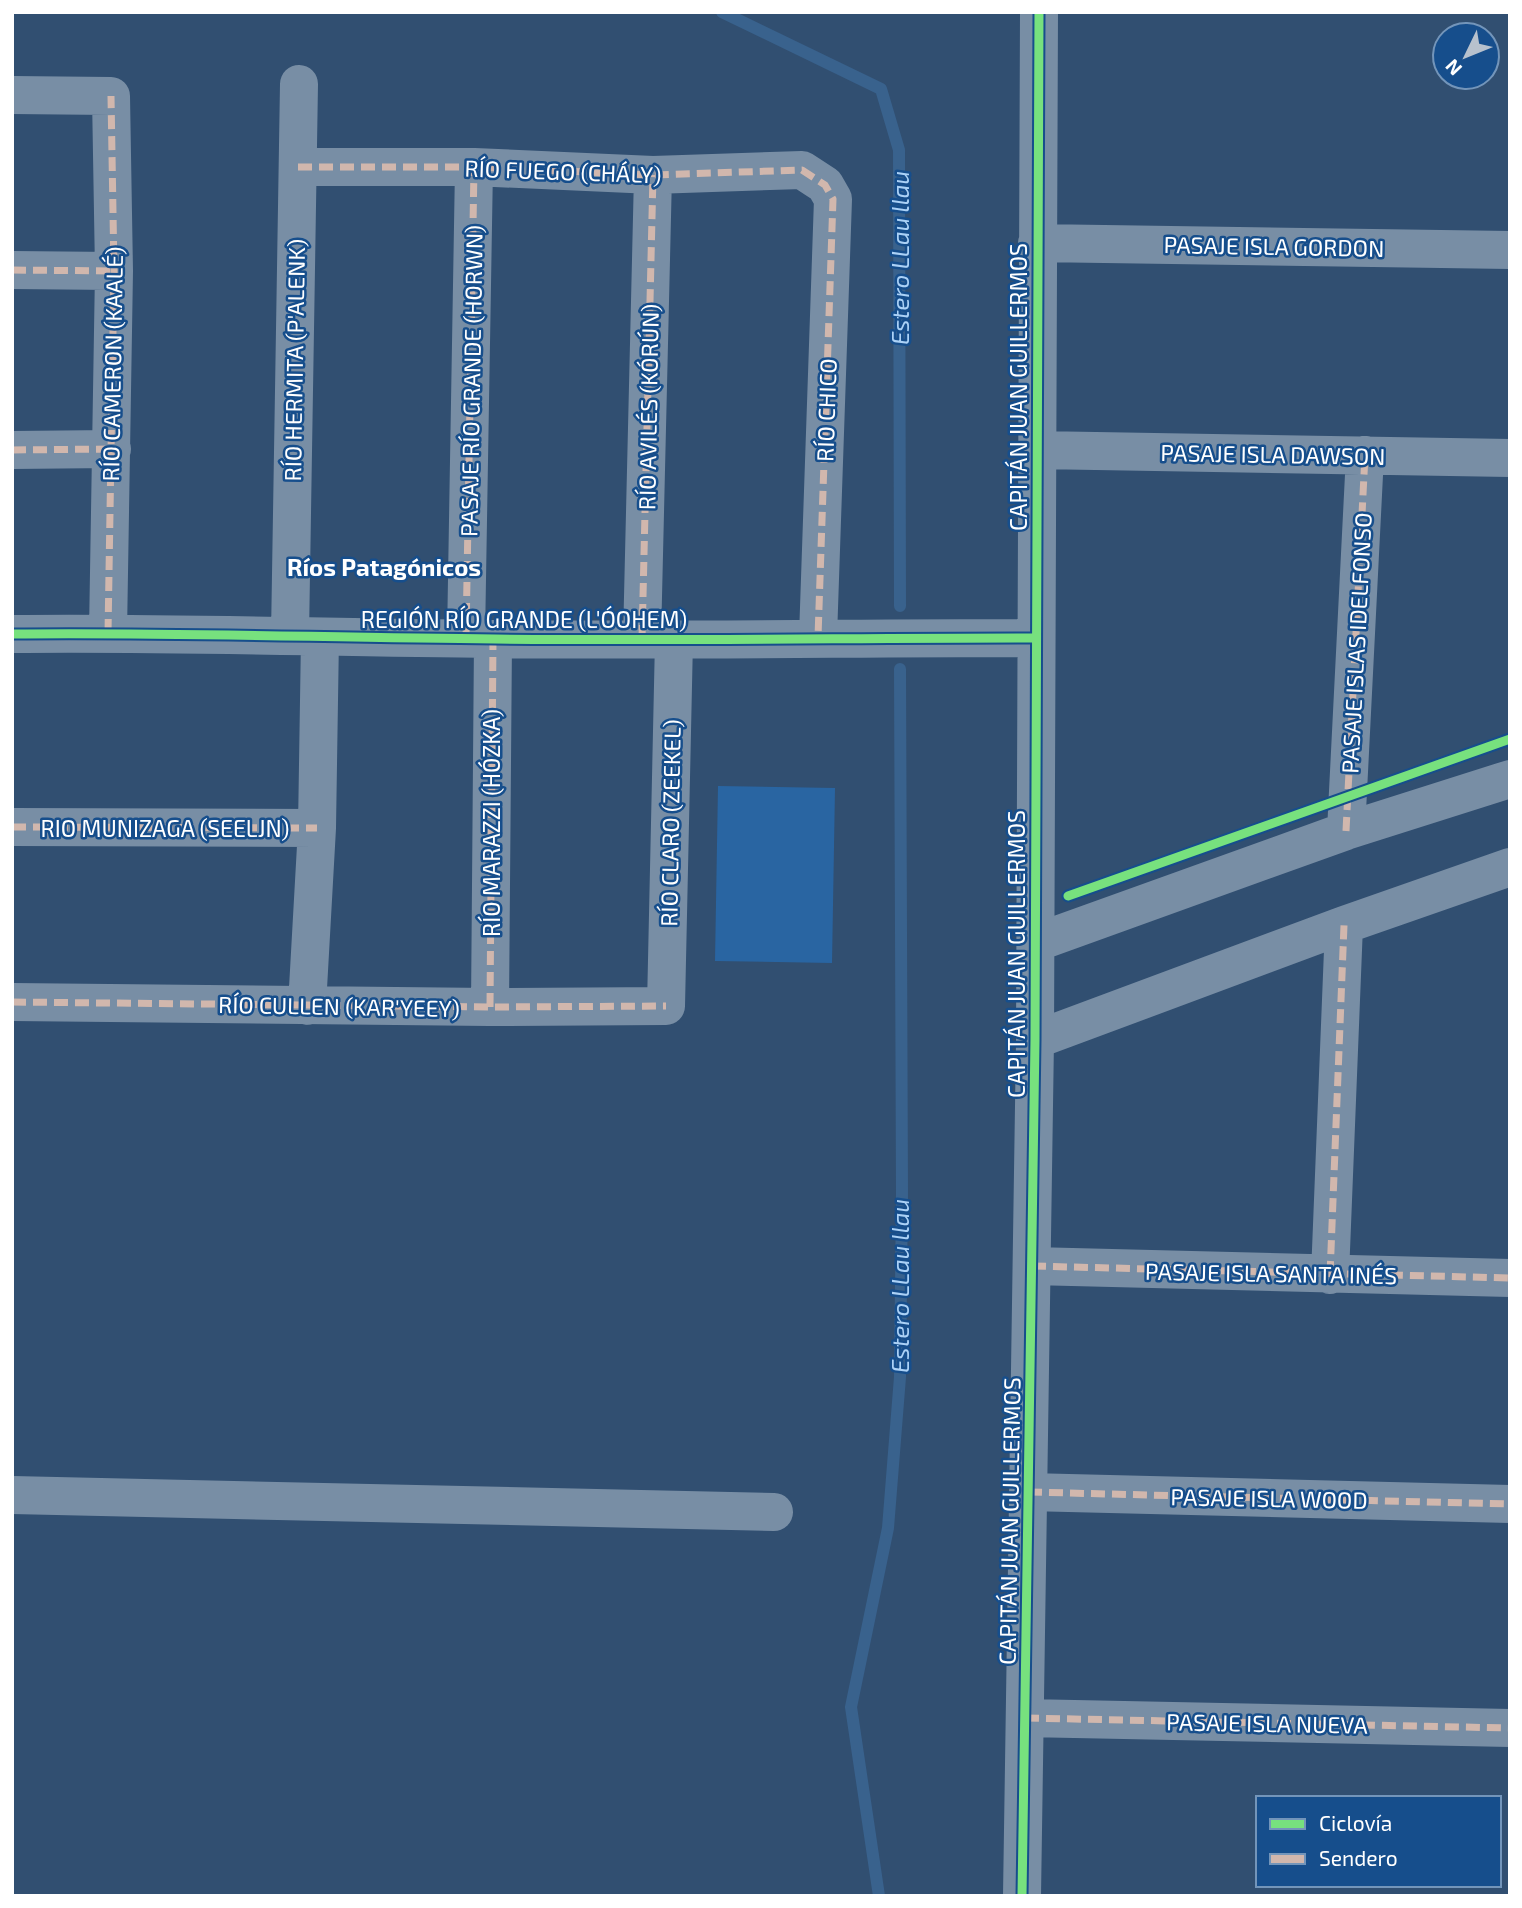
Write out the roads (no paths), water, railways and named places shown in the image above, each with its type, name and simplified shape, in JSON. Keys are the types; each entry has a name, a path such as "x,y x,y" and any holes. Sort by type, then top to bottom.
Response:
{"street":[{"name":"CAPITÁN JUAN GUILLERMOS","path":"1022,1896 1035,1040 1039,12"},
{"name":"RÍO HERMITA (P'ALENK)","path":"299,84 305,636 317,828 307,1006"},
{"name":"RÍO CAMERON (KAALÉ)","path":"12,95 111,96 114,271 108,633"},
{"name":"RÍO FUEGO (CHÁLY)","path":"298,167 474,167 653,175 802,170 825,185"},
{"name":"PASAJE RÍO GRANDE (HORWN)","path":"474,167 480,639"},
{"name":"RÍO AVILÉS (KÓRÚN)","path":"653,175 658,639"},
{"name":"RÍO CHICO","path":"818,637 833,199 825,185"},
{"name":"PASAJE ISLA GORDON","path":"1037,243 1510,250"},
{"path":"12,270 114,271"},
{"path":"12,450 112,449"},
{"name":"PASAJE ISLA DAWSON","path":"1037,450 1510,458"},
{"name":"PASAJE ISLAS IDELFONSO","path":"1346,831 1365,455"},
{"name":"REGIÓN RÍO GRANDE (L'ÓOHEM)","path":"12,634 480,639 1036,638"},
{"name":"RÍO MARAZZI (HÓZKA)","path":"480,639 490,1007"},
{"name":"RÍO CLARO (ZEEKEL)","path":"658,639 666,1006"},
{"path":"1035,943 1346,831 1510,779"},
{"name":"RIO MUNIZAGA (SEELJN)","path":"12,827 317,828"},
{"path":"1035,1040 1344,925 1510,867"},
{"path":"1330,1275 1344,925"},
{"name":"RÍO CULLEN (KAR'YEEY)","path":"12,1002 307,1006 666,1006"},
{"name":"PASAJE ISLA SANTA INÉS","path":"1032,1266 1510,1278"},
{"name":"PASAJE ISLA WOOD","path":"1028,1492 1510,1504"},
{"path":"12,1496 774,1512"},
{"name":"PASAJE ISLA NUEVA","path":"1025,1718 1510,1728"}],"waterway":[{"name":"Estero LLau llau","path":"722,12 881,89 899,150 900,606"},
{"name":"Estero LLau llau","path":"879,1896 851,1707 888,1528 900,1377 900,669"}],"district":[{"name":"Ríos Patagónicos","path":"384,566"}]}
